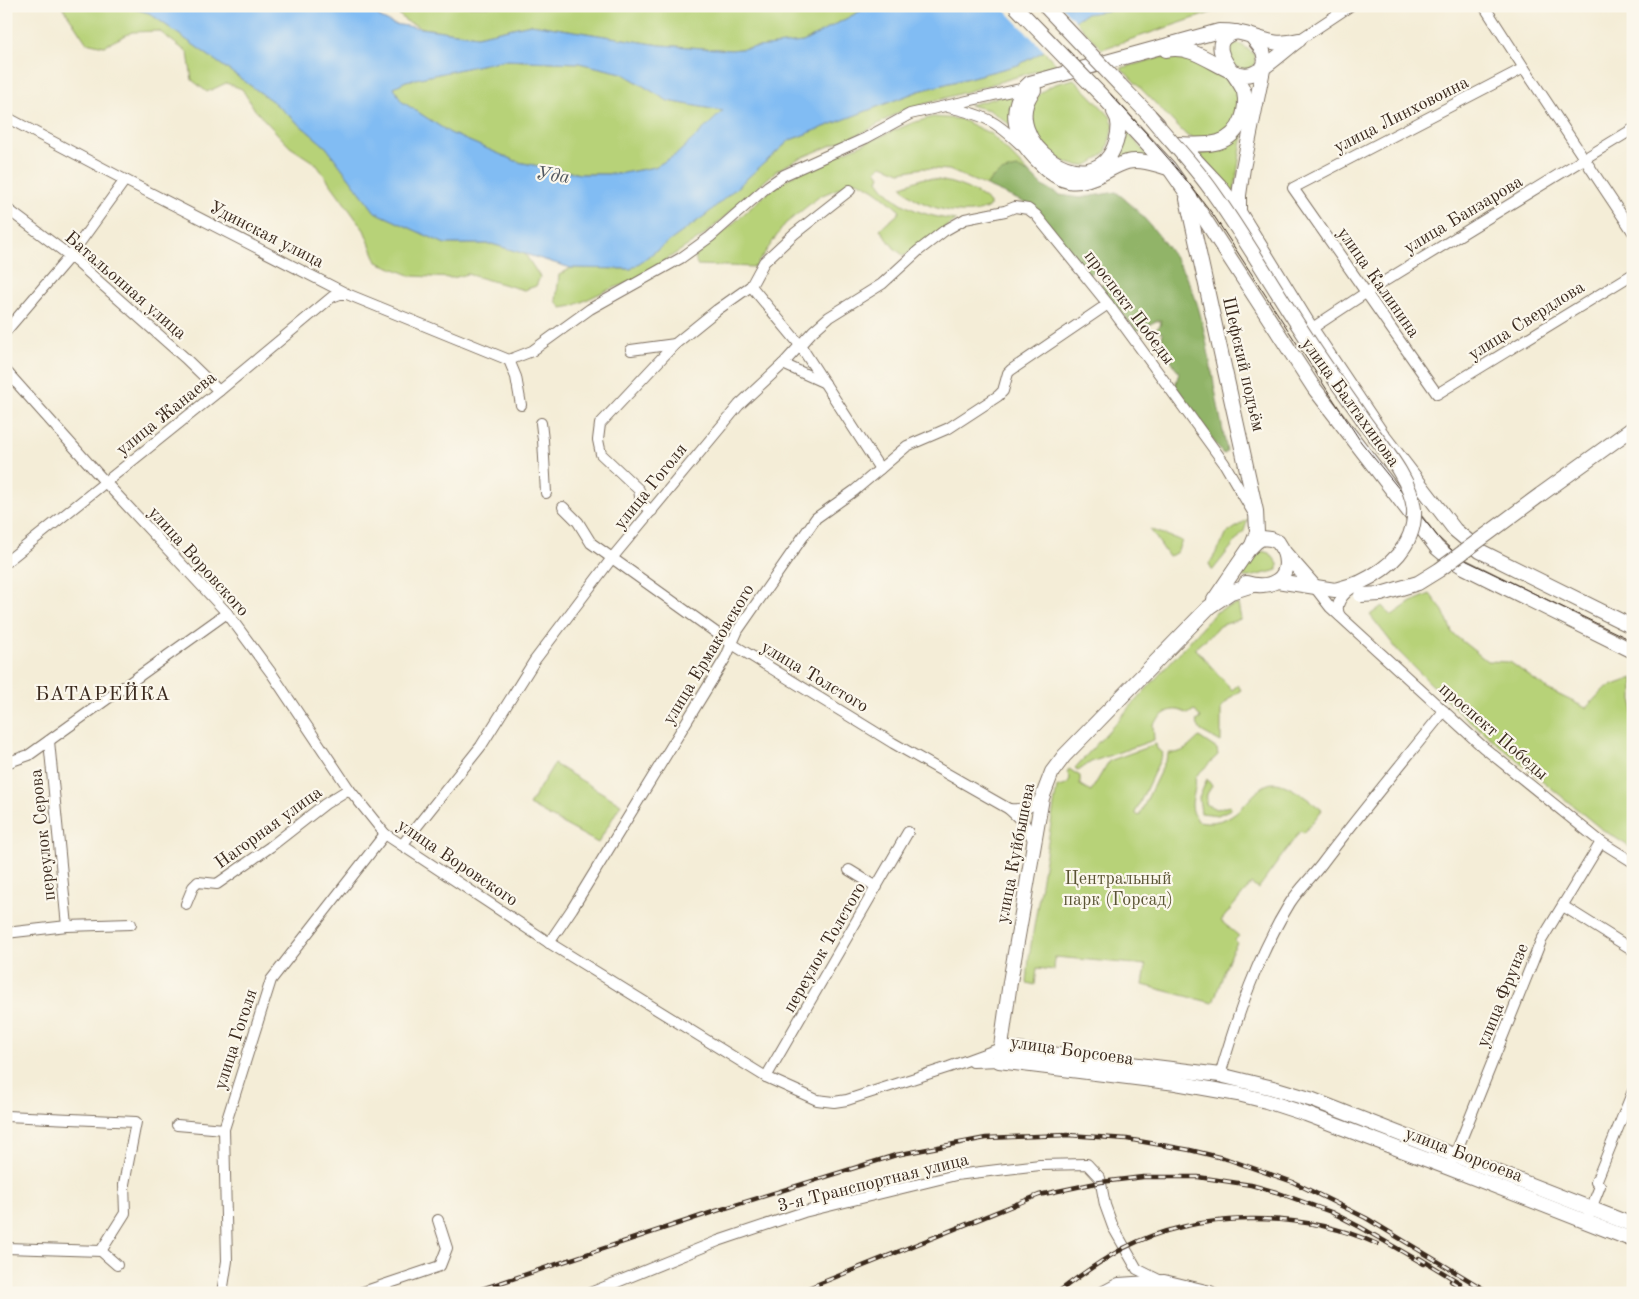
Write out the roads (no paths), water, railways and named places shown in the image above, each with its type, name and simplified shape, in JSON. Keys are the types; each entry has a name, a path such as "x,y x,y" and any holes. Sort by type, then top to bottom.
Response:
{"main road":[{"path":"1015,6 1105,99 1117,115 1118,138 1115,146 1104,161 1098,166 1082,171 1068,169 1055,163 1038,147 1032,140 1026,126 1025,110 1032,85"},
{"name":"улица Балтахинова","path":"1045,6 1219,185 1239,212 1311,329 1382,435 1455,530 1480,551 1633,627"},
{"path":"1169,168 1146,162 1130,162 1090,180 1073,182 1055,176 1027,150 1018,134 1015,118 1016,103 1032,85 1219,31 1236,32 1274,43 1299,40"},
{"path":"1179,144 1212,145 1225,140 1237,129 1243,114 1245,98 1241,85 1229,70 1221,52 1222,44 1227,36 1236,32"},
{"path":"1239,212 1243,168 1264,66 1263,51 1252,37"},
{"path":"1032,85 1170,49 1196,53 1229,70 1247,75 1256,72 1299,40"},
{"name":"улица Балтахинова","path":"1105,99 1169,168 1314,388 1359,449 1437,548 1462,566 1633,651"},
{"path":"1149,115 1213,192 1310,343 1397,467 1409,490 1414,508 1408,541 1400,554 1387,567 1349,593"},
{"name":"Шефский подъём","path":"1185,191 1244,450 1257,520 1257,532 1252,545"},
{"name":"улица Куйбышева","path":"1209,607 1231,592 1253,585 1278,581 1313,585 1349,593 1382,594 1418,583 1440,570 1633,428"},
{"path":"1252,545 1262,538 1278,542 1284,552 1313,585"},
{"name":"улица Куйбышева","path":"1000,1055 1034,841 1042,798 1052,772 1064,756 1209,607 1238,568 1252,545"},
{"path":"1278,581 1284,575 1286,568 1284,552"},
{"path":"1238,568 1242,580 1253,585"},
{"name":"улица Борсоева","path":"1000,1055 1220,1074 1273,1088 1313,1100 1452,1162 1588,1215 1633,1240"},
{"name":"улица Борсоева","path":"1000,1055 1238,1094 1306,1114 1452,1162"},
{"name":"улица Борсоева","path":"1588,1215 1633,1225"},
{"path":"1104,1293 1119,1285 1164,1282 1210,1293"}],"street":[{"path":"1299,40 1350,6"},
{"path":"1484,6 1633,232"},
{"name":"улица Линховоина","path":"1293,188 1524,68"},
{"path":"521,405 516,377 509,360 532,351 590,309 681,258 710,237 768,186 784,175 866,138 910,114 1032,85"},
{"path":"945,106 985,117 997,124 1027,150"},
{"name":"Удинская улица","path":"6,117 348,294 509,360"},
{"name":"улица Банзарова","path":"1311,329 1367,292 1633,129"},
{"path":"6,331 70,256 125,180"},
{"name":"улица Калинина","path":"1293,188 1437,394"},
{"path":"652,511 641,503 639,490 601,454 598,440 600,424 675,344 717,310 751,286 764,262 770,256 794,234 850,190"},
{"name":"проспект Победы","path":"988,215 1015,207 1028,209 1036,215 1108,304 1224,463 1257,520"},
{"name":"Батальонная улица","path":"6,208 70,256 185,358 219,391"},
{"name":"улица Гоголя","path":"402,845 481,746 535,660 612,558 740,405 829,317 882,284 918,251 944,231 965,219 988,215"},
{"name":"улица Свердлова","path":"1437,394 1633,274"},
{"path":"751,286 800,345 880,469"},
{"name":"улица Жанаева","path":"6,562 106,483 332,297 348,294"},
{"name":"улица Ермаковского","path":"548,943 572,910 726,657 738,630 816,518 854,491 906,446 949,428 998,396 1003,391 1010,370 1108,304"},
{"path":"631,350 675,344"},
{"path":"782,364 825,383"},
{"name":"улица Воровского","path":"6,371 106,483 227,613 272,674 321,750 385,834 548,943 766,1077 817,1100 834,1102 856,1097 964,1062 1000,1055"},
{"path":"541,423 546,493"},
{"path":"1224,463 1230,464 1244,450"},
{"name":"улица Толстого","path":"563,507 578,522 591,543 732,644 893,743 1008,809 1024,823 1034,841"},
{"name":"проспект Победы","path":"1313,585 1330,607 1483,747 1601,842 1633,862"},
{"path":"1340,616 1337,608 1349,593"},
{"path":"6,763 29,755 227,613"},
{"path":"1220,1074 1255,973 1276,927 1292,901 1359,814 1444,710"},
{"name":"переулок Серова","path":"49,741 67,926"},
{"name":"Нагорная улица","path":"186,904 193,888 198,882 217,884 270,847 325,804 349,789"},
{"path":"1008,809 1020,810 1028,808 1042,798"},
{"name":"переулок Толстого","path":"766,1077 908,832"},
{"name":"улица Гоголя","path":"222,1293 227,1260 224,1129 271,980 385,834"},
{"name":"улица Фрунзе","path":"1452,1162 1541,941 1601,842"},
{"path":"849,870 877,887"},
{"path":"1562,906 1633,950"},
{"path":"6,933 67,926 131,924"},
{"path":"1588,1215 1600,1186 1596,1182 1633,1091"},
{"path":"6,1116 136,1122 124,1184 126,1213 101,1250"},
{"path":"177,1125 224,1129"},
{"name":"3-я Транспортная улица","path":"590,1293 718,1241 804,1212 956,1175 1050,1164 1087,1164 1100,1178 1105,1205 1113,1227 1137,1269 1164,1282"},
{"path":"360,1293 440,1266 447,1248 438,1220"},
{"path":"6,1248 101,1250 117,1265"}],"water":[{"name":"Уда","path":"124,6 323,6 336,13 354,14 361,6 376,6 379,17 393,24 477,36 531,24 660,45 731,50 803,42 866,8 875,6 1129,6 1086,14 1078,18 1044,51 1018,65 919,91 790,140 707,214 631,269 571,268 492,244 445,244 375,212 326,147 272,101 149,13","holes":["503,60 579,63 622,73 668,101 723,111 677,154 655,167 619,174 580,174 518,162 450,133 401,101 394,87 406,81"]}],"tram line":[{"path":"1025,6 1123,108 1193,188 1214,216 1361,442 1438,537 1467,561 1633,641"}],"railway":[{"path":"470,1293 713,1212 896,1155 986,1138 1068,1135 1127,1139 1190,1150 1227,1159 1293,1182 1366,1218 1490,1293"},
{"path":"796,1293 1039,1195 1101,1182 1143,1177 1198,1177 1251,1185 1276,1192 1331,1212 1424,1264"},
{"path":"1057,1293 1106,1258 1124,1248 1153,1236 1184,1227 1217,1221 1250,1219 1284,1220 1348,1233 1377,1244"},
{"path":"1419,1258 1460,1283"},
{"path":"1451,1281 1470,1293"}],"district":[{"name":"БАТАРЕЙКА","path":"103,693"}],"park label":[{"name":"Центральный парк (Горсад)","path":"1118,888"}]}
